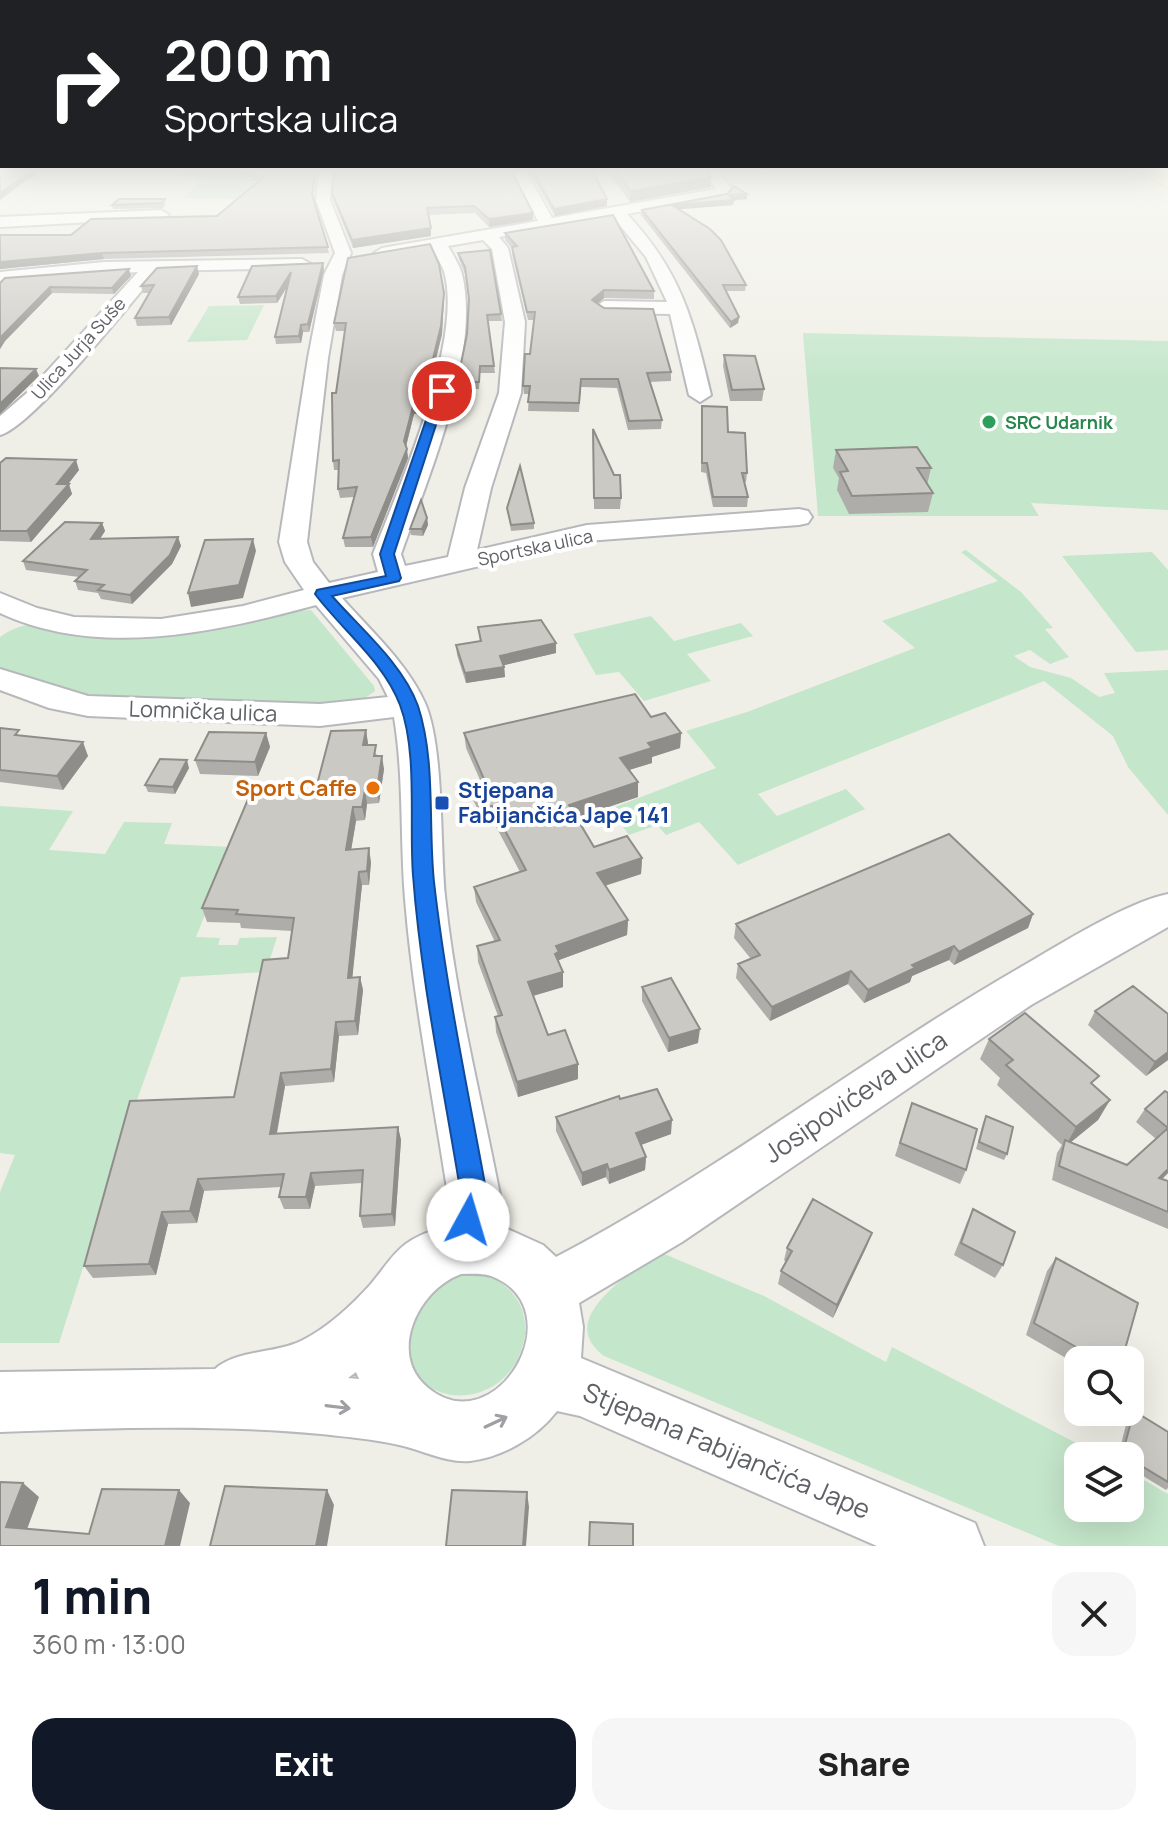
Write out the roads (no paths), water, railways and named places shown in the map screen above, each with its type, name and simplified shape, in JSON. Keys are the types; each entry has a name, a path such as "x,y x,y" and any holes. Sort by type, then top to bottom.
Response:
{"street":[{"path":"339,242 343,253 333,275 318,358 294,532 299,562 322,594 393,676 409,705 417,748 430,938 474,1195 462,1246"},
{"path":"0,277 104,267 250,266 340,260 449,242"},
{"path":"460,563 478,488 510,393 515,322 500,248 494,242"},
{"path":"644,242 653,253 679,308 700,395"},
{"path":"394,578 387,554 450,366 458,295 450,257 439,244"},
{"name":"Ulica Jurja Suše","path":"0,428 36,397 154,265"},
{"path":"604,307 679,308"},
{"name":"Sportska ulica","path":"322,594 587,533 799,517"},
{"path":"0,602 51,621 135,629 245,615 322,594"},
{"name":"Lomnička ulica","path":"0,679 61,701 132,709 320,715 409,705"},
{"name":"Josipovićeva ulica","path":"547,1290 643,1238 1008,995 1069,959 1167,909"},
{"path":"0,1402 205,1396 286,1400 387,1411 452,1431 487,1428 517,1412 545,1379 555,1346 556,1314 537,1273 506,1251 462,1246 434,1255 410,1273 364,1332 314,1367 205,1396"},
{"path":"388,1305 379,1346 382,1370 396,1399 421,1421"},
{"name":"Stjepana Fabijančića Jape","path":"545,1379 582,1387 952,1546"}],"place":[{"name":"SRC Udarnik","path":"989,422"},
{"name":"Sport Caffe","path":"373,788"},
{"name":"Stjepana Fabijančića Jape 141","path":"442,803"}]}
